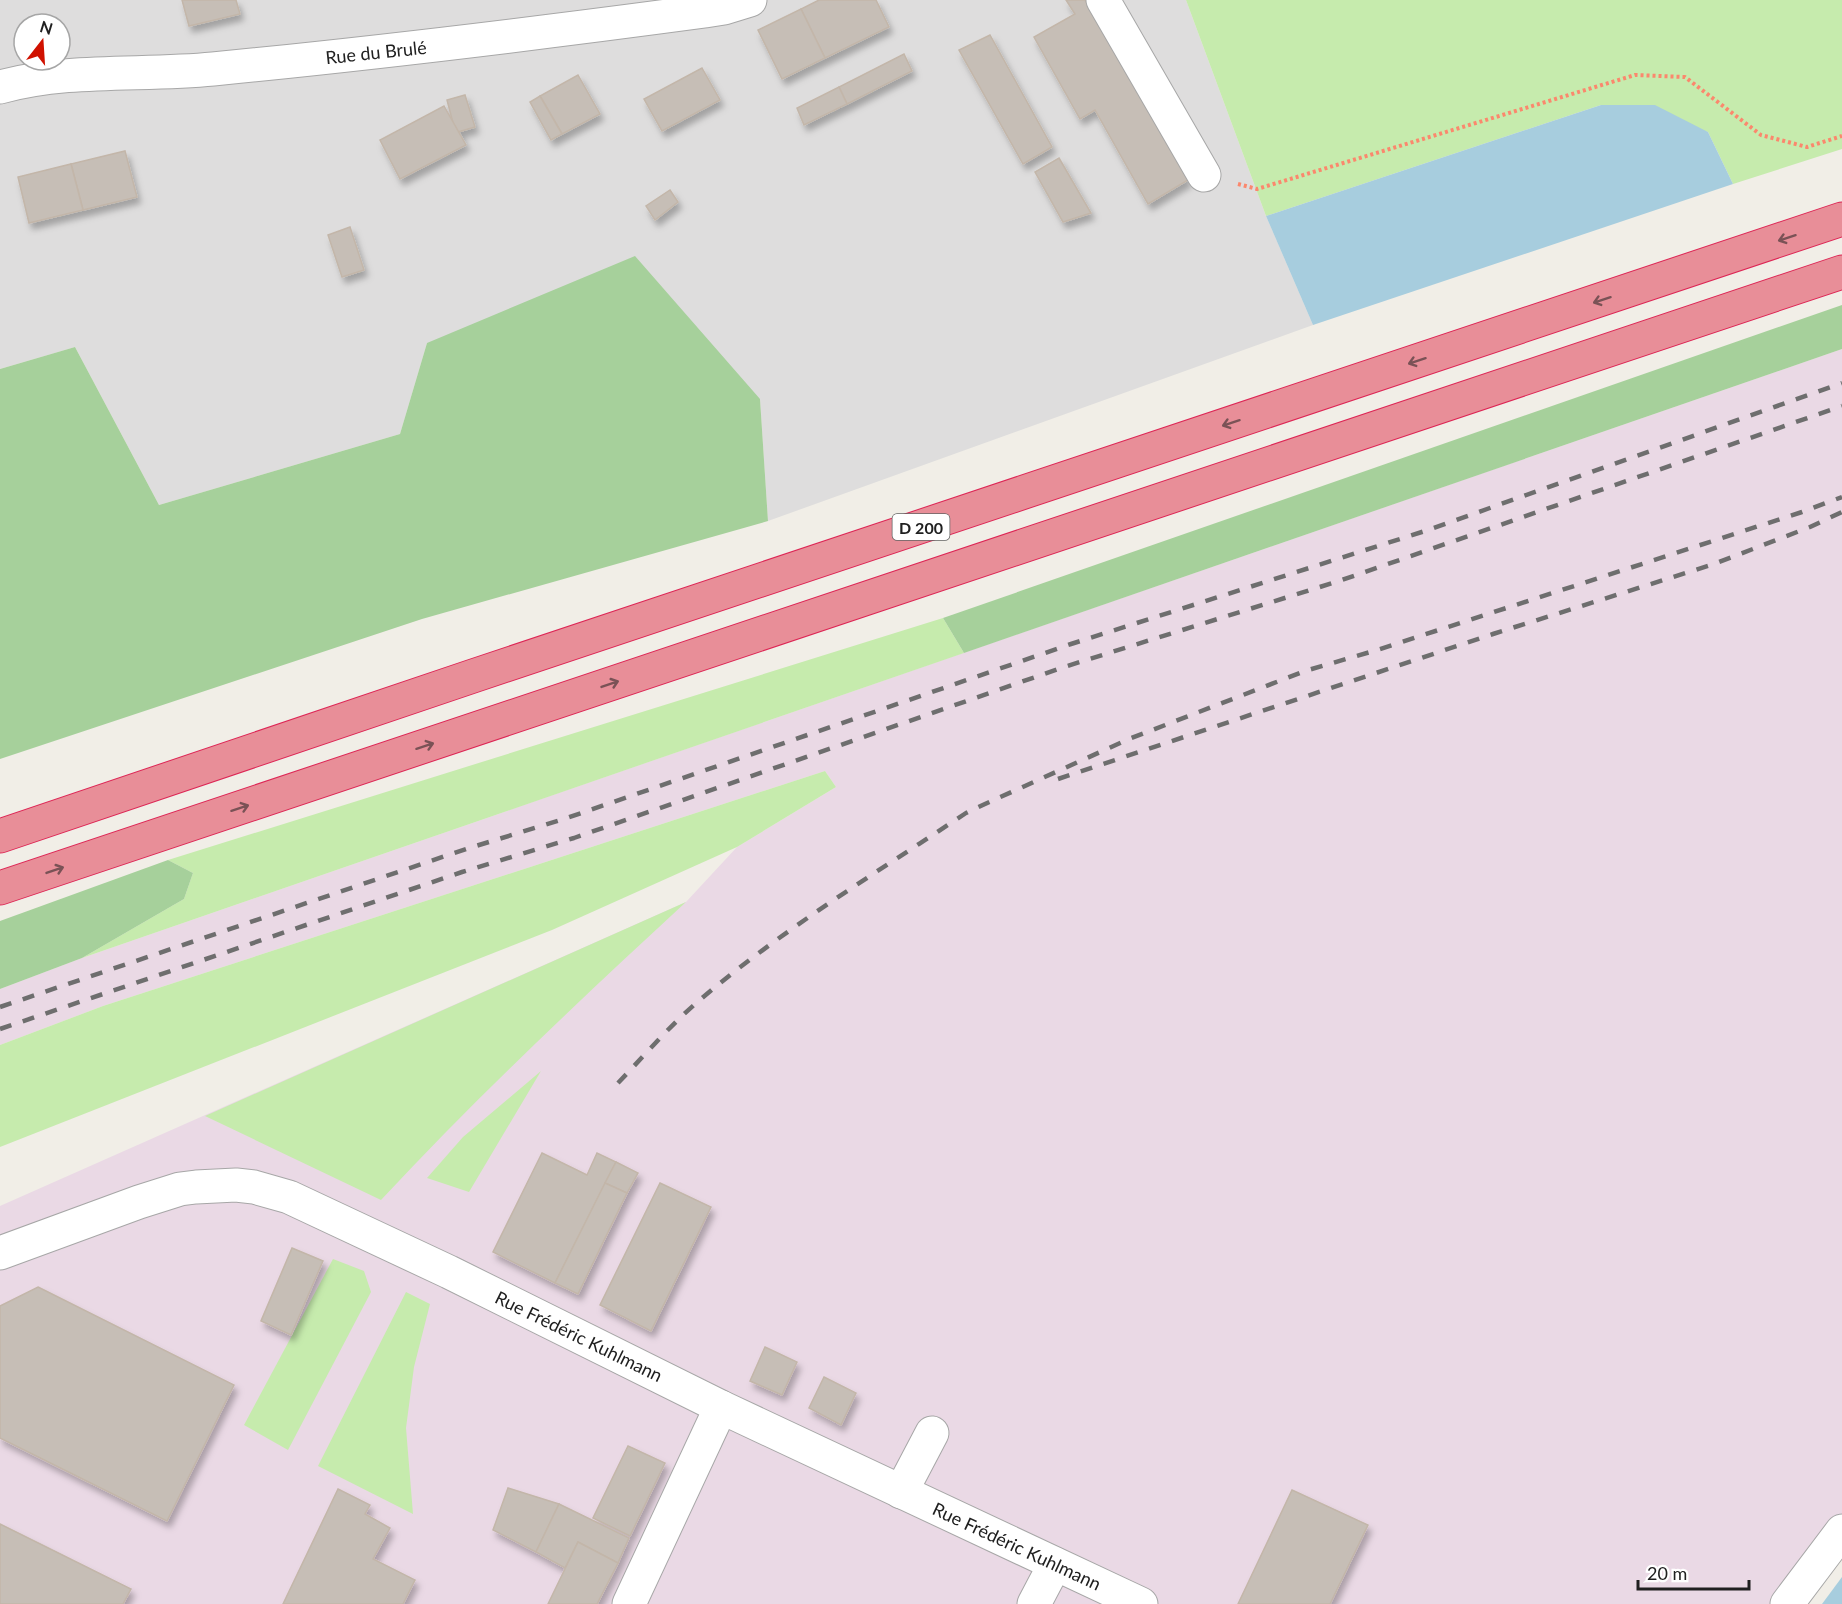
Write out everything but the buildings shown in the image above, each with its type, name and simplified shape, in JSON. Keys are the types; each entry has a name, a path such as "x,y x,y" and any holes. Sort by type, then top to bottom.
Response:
{"highway":[{"name":"D 200","path":"0,836 1842,219"},
{"path":"0,888 1842,272"}],"street":[{"name":"Rue du Brulé","path":"0,87 61,76 183,72 444,45 705,11 750,0"},
{"path":"1103,0 1204,175"},
{"name":"Rue Frédéric Kuhlmann","path":"0,1253 161,1194 196,1186 254,1187 289,1197 319,1209 721,1407 1141,1604"},
{"path":"629,1604 721,1407"},
{"path":"901,1491 932,1433"},
{"path":"1787,1604 1842,1531"},
{"path":"1035,1604 1055,1564"}],"path":[{"path":"1204,175 1257,189 1635,75 1685,77 1761,135 1807,147 1842,136"}],"shaded area":[{"path":"0,0 1186,0 1266,216 1313,325 768,521 760,399 427,343 400,434 159,505 75,347 0,369"},
{"path":"1842,349 1842,1521 1777,1604 0,1604 0,1206 686,902 737,847 836,787 825,771 103,1006 0,1045 0,989 82,958"}],"green space":[{"path":"1186,0 1842,0 1842,149 1733,184 1708,132 1601,105 1266,216"},
{"path":"635,256 760,399 768,521 422,619 0,759 0,369 75,347 159,505 400,434 427,343"},
{"path":"1842,305 1842,349 964,653 943,618"},
{"path":"943,618 964,653 82,958 184,899 193,873 168,860"},
{"path":"825,771 836,787 737,847 552,930 0,1147 0,1045 103,1006"},
{"path":"168,860 193,873 184,899 82,958 0,989 0,921"},
{"path":"686,902 530,1048 381,1200 205,1116"},
{"path":"541,1071 469,1192 427,1178 463,1137"},
{"path":"333,1259 364,1271 371,1292 288,1450 244,1425"},
{"path":"406,1292 430,1304 414,1367 406,1428 413,1514 318,1466"}],"water":[{"path":"1601,105 1655,105 1708,132 1733,184 1313,325 1266,216"},
{"path":"1842,1577 1842,1604 1822,1604"}],"railway":[{"path":"0,1007 466,849 564,819 1071,644 1425,531 1842,383"},
{"path":"0,1029 462,872 574,838 1064,667 1339,581 1842,406"},
{"path":"618,1083 679,1019 732,973 830,902 966,813 1129,739 1305,671 1377,650 1842,497"},
{"path":"1058,779 1493,634 1714,564 1810,527 1842,512"}]}
